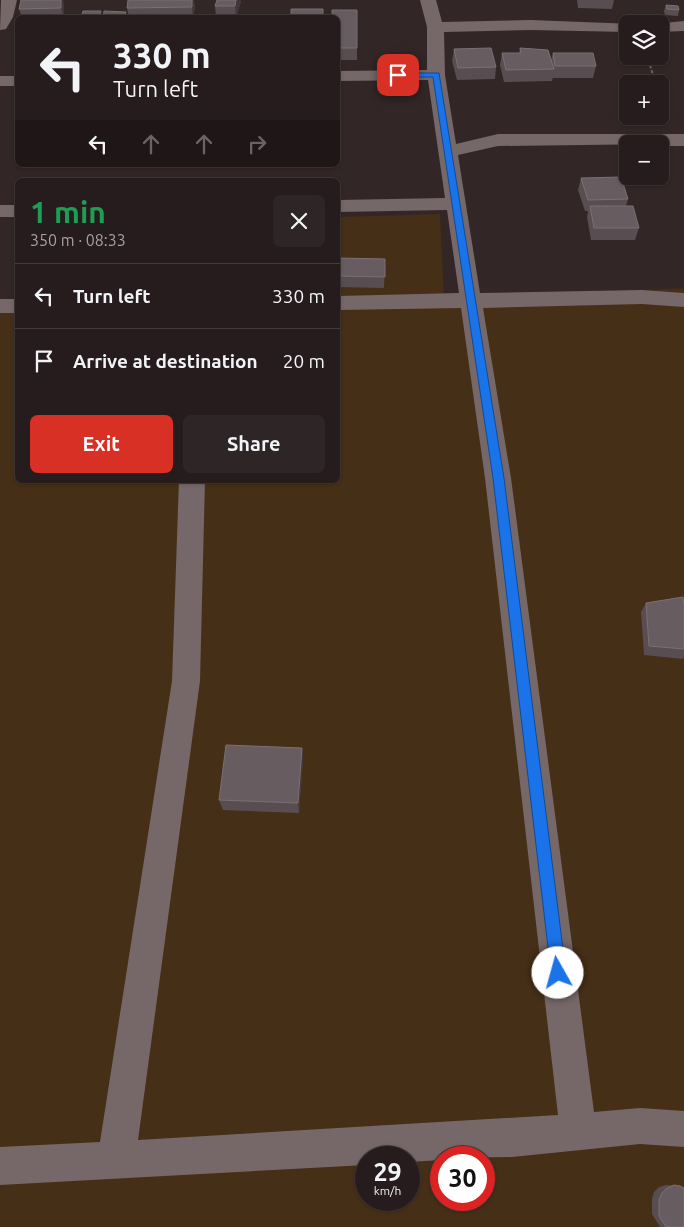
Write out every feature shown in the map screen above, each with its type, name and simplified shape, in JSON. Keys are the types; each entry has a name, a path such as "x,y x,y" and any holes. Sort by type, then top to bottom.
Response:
{"street":[{"path":"0,25 5,17 9,0"},
{"path":"428,0 435,27 436,75 498,478 578,1131"},
{"path":"435,27 531,25 619,27"},
{"path":"669,27 684,26"},
{"path":"340,76 436,75"},
{"path":"0,81 15,80"},
{"path":"449,151 498,140 684,140"},
{"path":"340,206 457,204"},
{"path":"0,211 15,211"},
{"path":"340,303 642,297 684,300"},
{"path":"0,306 15,306"},
{"path":"116,1160 186,681 192,483"},
{"path":"0,1166 502,1138 640,1126 684,1129"}],"shaded area":[{"path":"440,214 444,300 684,288 684,1227 0,1227 0,300 15,300 15,483 340,483 340,217"}],"building":[{"path":"21,0 61,0 61,8 19,9"},
{"path":"128,0 192,0 192,7 127,8"},
{"path":"217,0 236,0 235,6 215,6"},
{"path":"666,5 678,6 679,10 667,9"},
{"path":"291,9 323,9 323,15 291,15"},
{"path":"332,10 357,10 357,48 340,48 340,15 332,15"},
{"path":"83,11 101,11 100,15 82,15"},
{"path":"104,11 126,12 125,15 103,15"},
{"path":"491,48 496,67 458,68 454,49"},
{"path":"520,48 548,50 554,69 506,70 502,53 521,53"},
{"path":"553,53 593,53 596,66 555,66"},
{"path":"619,177 619,185 624,185 628,199 588,200 581,178"},
{"path":"590,206 633,206 639,228 594,228"},
{"path":"340,258 385,259 385,277 340,276"},
{"path":"683,597 684,649 649,646 646,603"},
{"path":"226,745 302,748 298,803 219,800"},
{"path":"674,1185 684,1188 684,1227 666,1227 659,1216 659,1200 662,1193"}],"route":[{"path":"398,75 436,75 443,114 498,478 558,973"}]}
